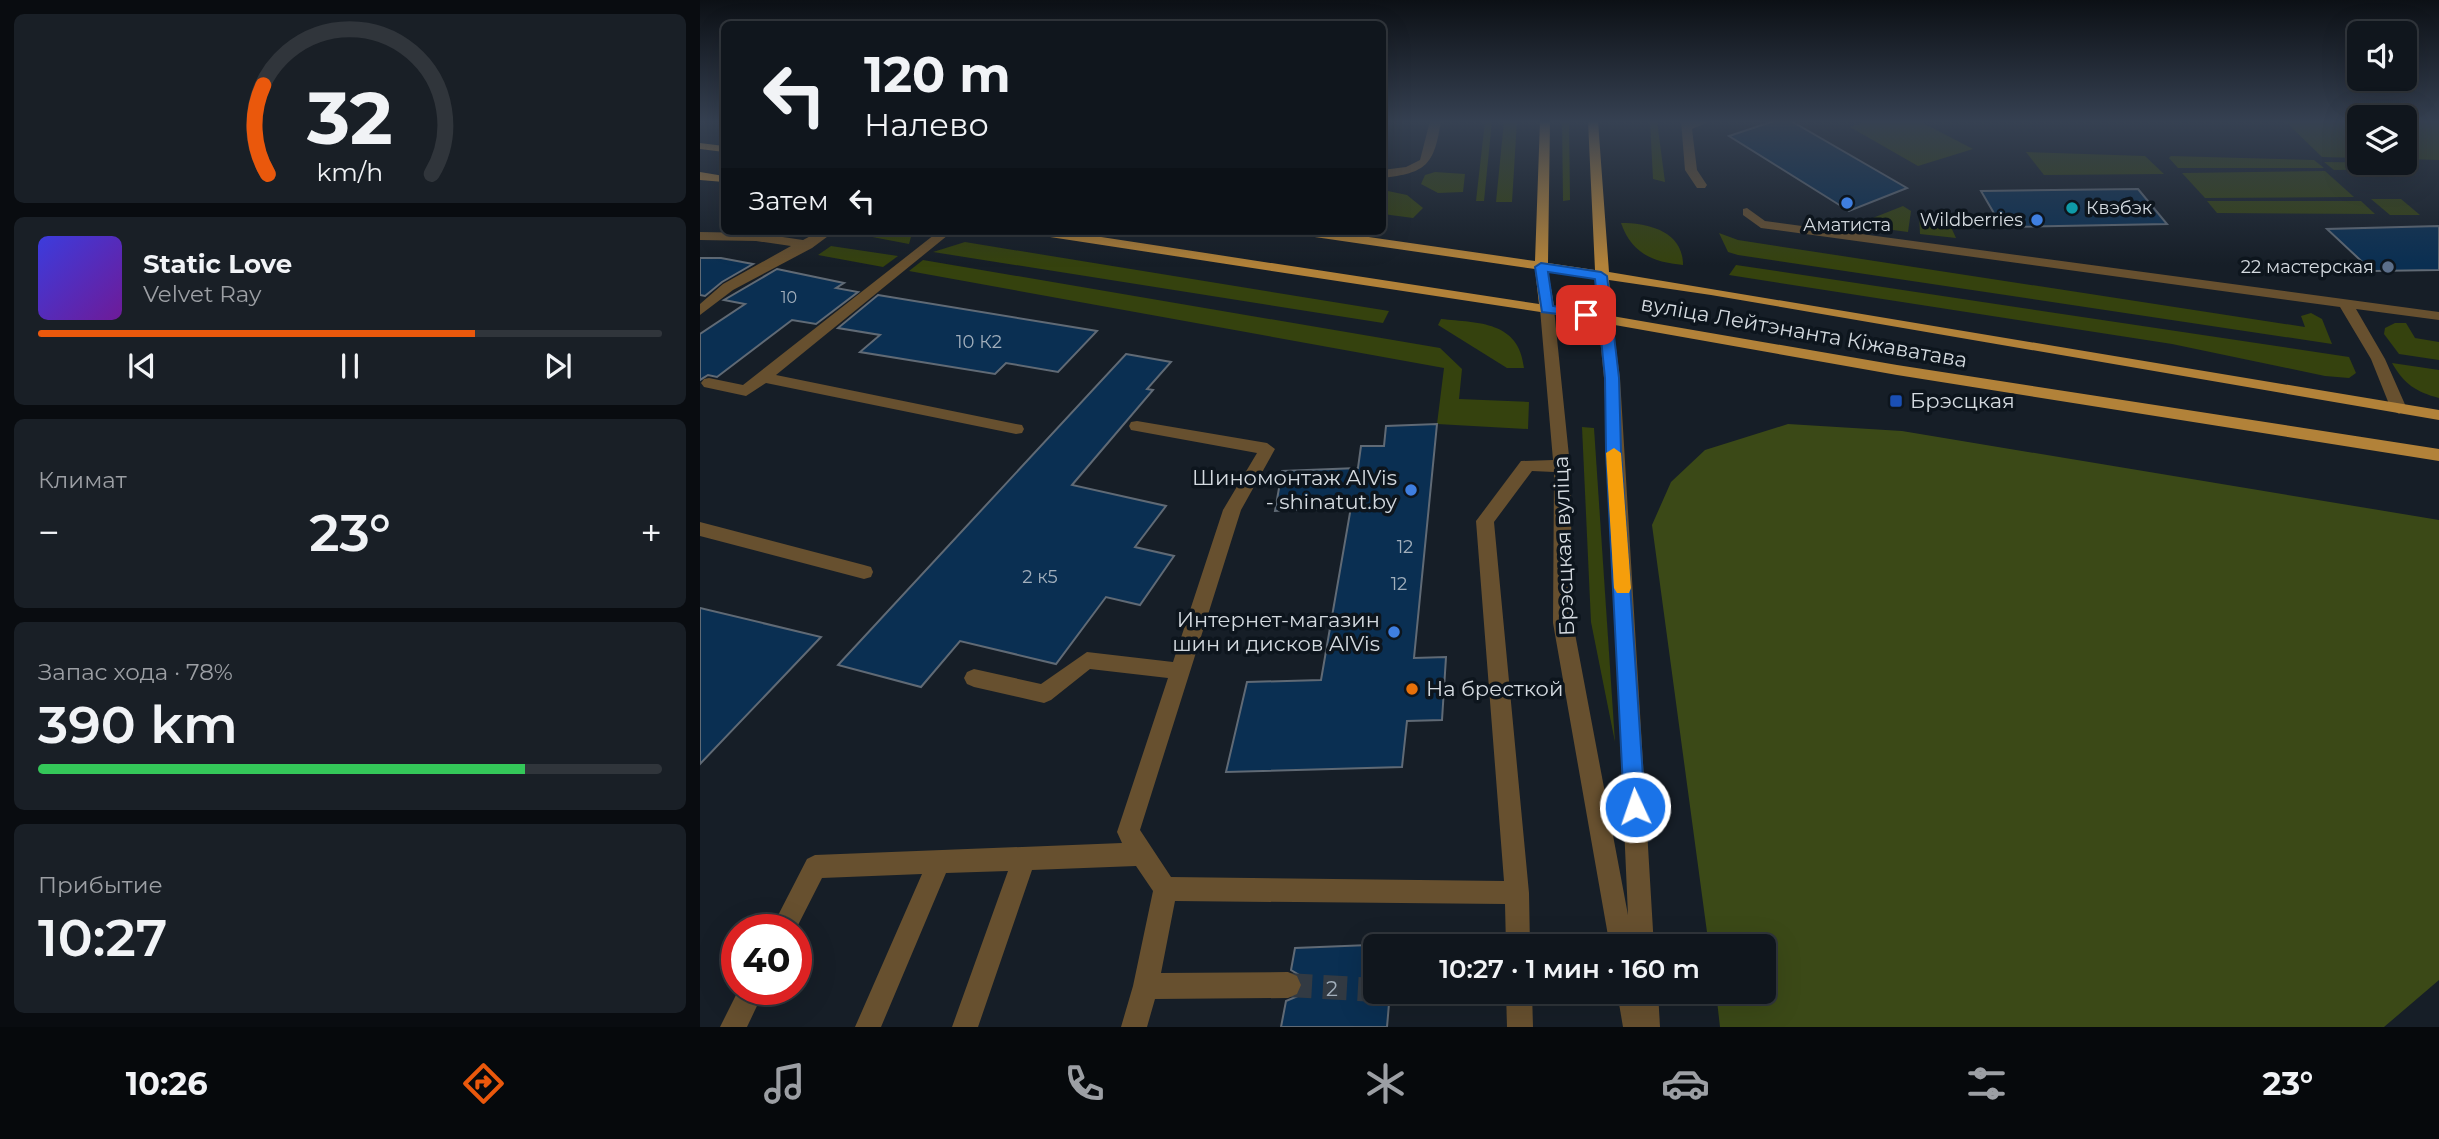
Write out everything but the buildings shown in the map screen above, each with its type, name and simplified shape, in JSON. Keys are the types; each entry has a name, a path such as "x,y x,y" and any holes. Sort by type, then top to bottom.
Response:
{"main road":[{"name":"Брэсцкая вуліца","path":"1544,169 1541,267 1547,309"},
{"path":"1595,169 1605,318"},
{"path":"700,176 721,179"},
{"name":"вуліца Лейтэнанта Кіжаватава","path":"1063,235 1605,318 1911,372 2439,455"},
{"name":"вуліца Лейтэнанта Кіжаватава","path":"1328,235 1711,291 2439,415"}],"street":[{"path":"1386,174 1408,169"},
{"path":"1691,169 1701,185"},
{"path":"1747,212 1761,224 2439,316"},
{"path":"700,310 728,287 823,235"},
{"path":"709,383 746,391 942,235"},
{"path":"700,236 756,237 807,245"},
{"path":"2345,303 2378,359 2399,410"},
{"name":"Брэсцкая вуліца","path":"1547,309 1562,466 1563,623 1620,934"},
{"path":"1605,318 1612,378 1641,934"},
{"path":"763,377 1016,429"},
{"path":"1135,1027 1165,889 1128,832 1232,510 1266,449 1137,426"},
{"path":"1518,934 1517,893 1485,521 1527,465 1562,466"},
{"path":"700,529 864,572"},
{"path":"974,678 1044,694 1087,660 1180,671"},
{"path":"791,914 815,867 1142,853"},
{"path":"965,1027 1024,858"},
{"path":"868,1027 939,863"},
{"path":"1165,889 1439,890 1517,893"},
{"path":"1146,986 1288,985"},
{"path":"1519,1004 1520,1027"},
{"path":"1632,1004 1636,1027"},
{"path":"1646,1004 1647,1027"},
{"path":"733,1027 744,1005"}],"green space":[{"path":"1480,169 1487,169 1484,201 1476,201"},
{"path":"1499,169 1514,169 1512,202 1496,202"},
{"path":"1563,169 1570,169 1570,200 1563,201"},
{"path":"1652,169 1663,169 1665,182 1653,179"},
{"path":"2039,169 2159,169 2164,174 2044,175"},
{"path":"2325,171 2354,197 2205,198 2182,173"},
{"path":"1435,172 1465,174 1463,192 1438,193 1421,184 1425,175"},
{"path":"1386,191 1407,195 1423,208 1413,218 1386,214"},
{"path":"2371,199 2401,199 2420,215 2390,215"},
{"path":"2207,201 2361,201 2375,214 2217,213"},
{"path":"1903,206 1911,211 1908,232 1855,225"},
{"path":"1919,213 1945,214 1956,238 1920,234"},
{"path":"1621,223 1643,225 1671,237 1682,254 1683,265 1662,262 1645,254 1631,242"},
{"path":"1719,233 1738,240 2305,327 2301,316 2311,313 2322,319 2332,344 1738,255 1728,252"},
{"path":"862,235 909,235 909,244"},
{"path":"965,242 1389,311 1383,323 933,252"},
{"path":"831,246 898,256 883,267 818,255"},
{"path":"923,260 1440,348 1462,369 1459,399 1529,402 1528,429 1437,424 1444,368 909,271"},
{"path":"1736,265 2349,357 2356,373 2349,378 2325,376 2172,344 1729,275"},
{"path":"1441,319 1483,324 1506,333 1521,353 1524,368 1507,368 1438,325"},
{"path":"2395,323 2406,323 2415,338 2439,342 2439,360 2399,354 2384,334 2385,328"},
{"path":"2392,363 2439,370 2439,398 2411,386"},
{"path":"1788,424 1902,431 2439,520 2439,980 2384,1027 1720,1027 1717,1004 1776,1004 1776,934 1707,934 1652,525 1671,482 1705,450"},
{"path":"1582,427 1594,428 1615,742 1591,622"}],"tunnel":[{"path":"1288,985 1363,989"}],"slow traffic":[{"path":"1614,453 1623,588"}],"place":[{"name":"Аматиста","path":"1847,203"},
{"name":"Квэбэк","path":"2072,208"},
{"name":"Wildberries","path":"2037,220"},
{"name":"22 мастерская","path":"2388,267"},
{"name":"Брэсцкая","path":"1896,401"},
{"name":"Шиномонтаж AlVis - shinatut.by","path":"1411,490"},
{"name":"Интернет-магазин шин и дисков AlVis","path":"1394,632"},
{"name":"На бресткой","path":"1412,689"}],"route":[{"path":"1586,315 1547,309 1541,267 1601,276 1612,378 1635,807"}]}
